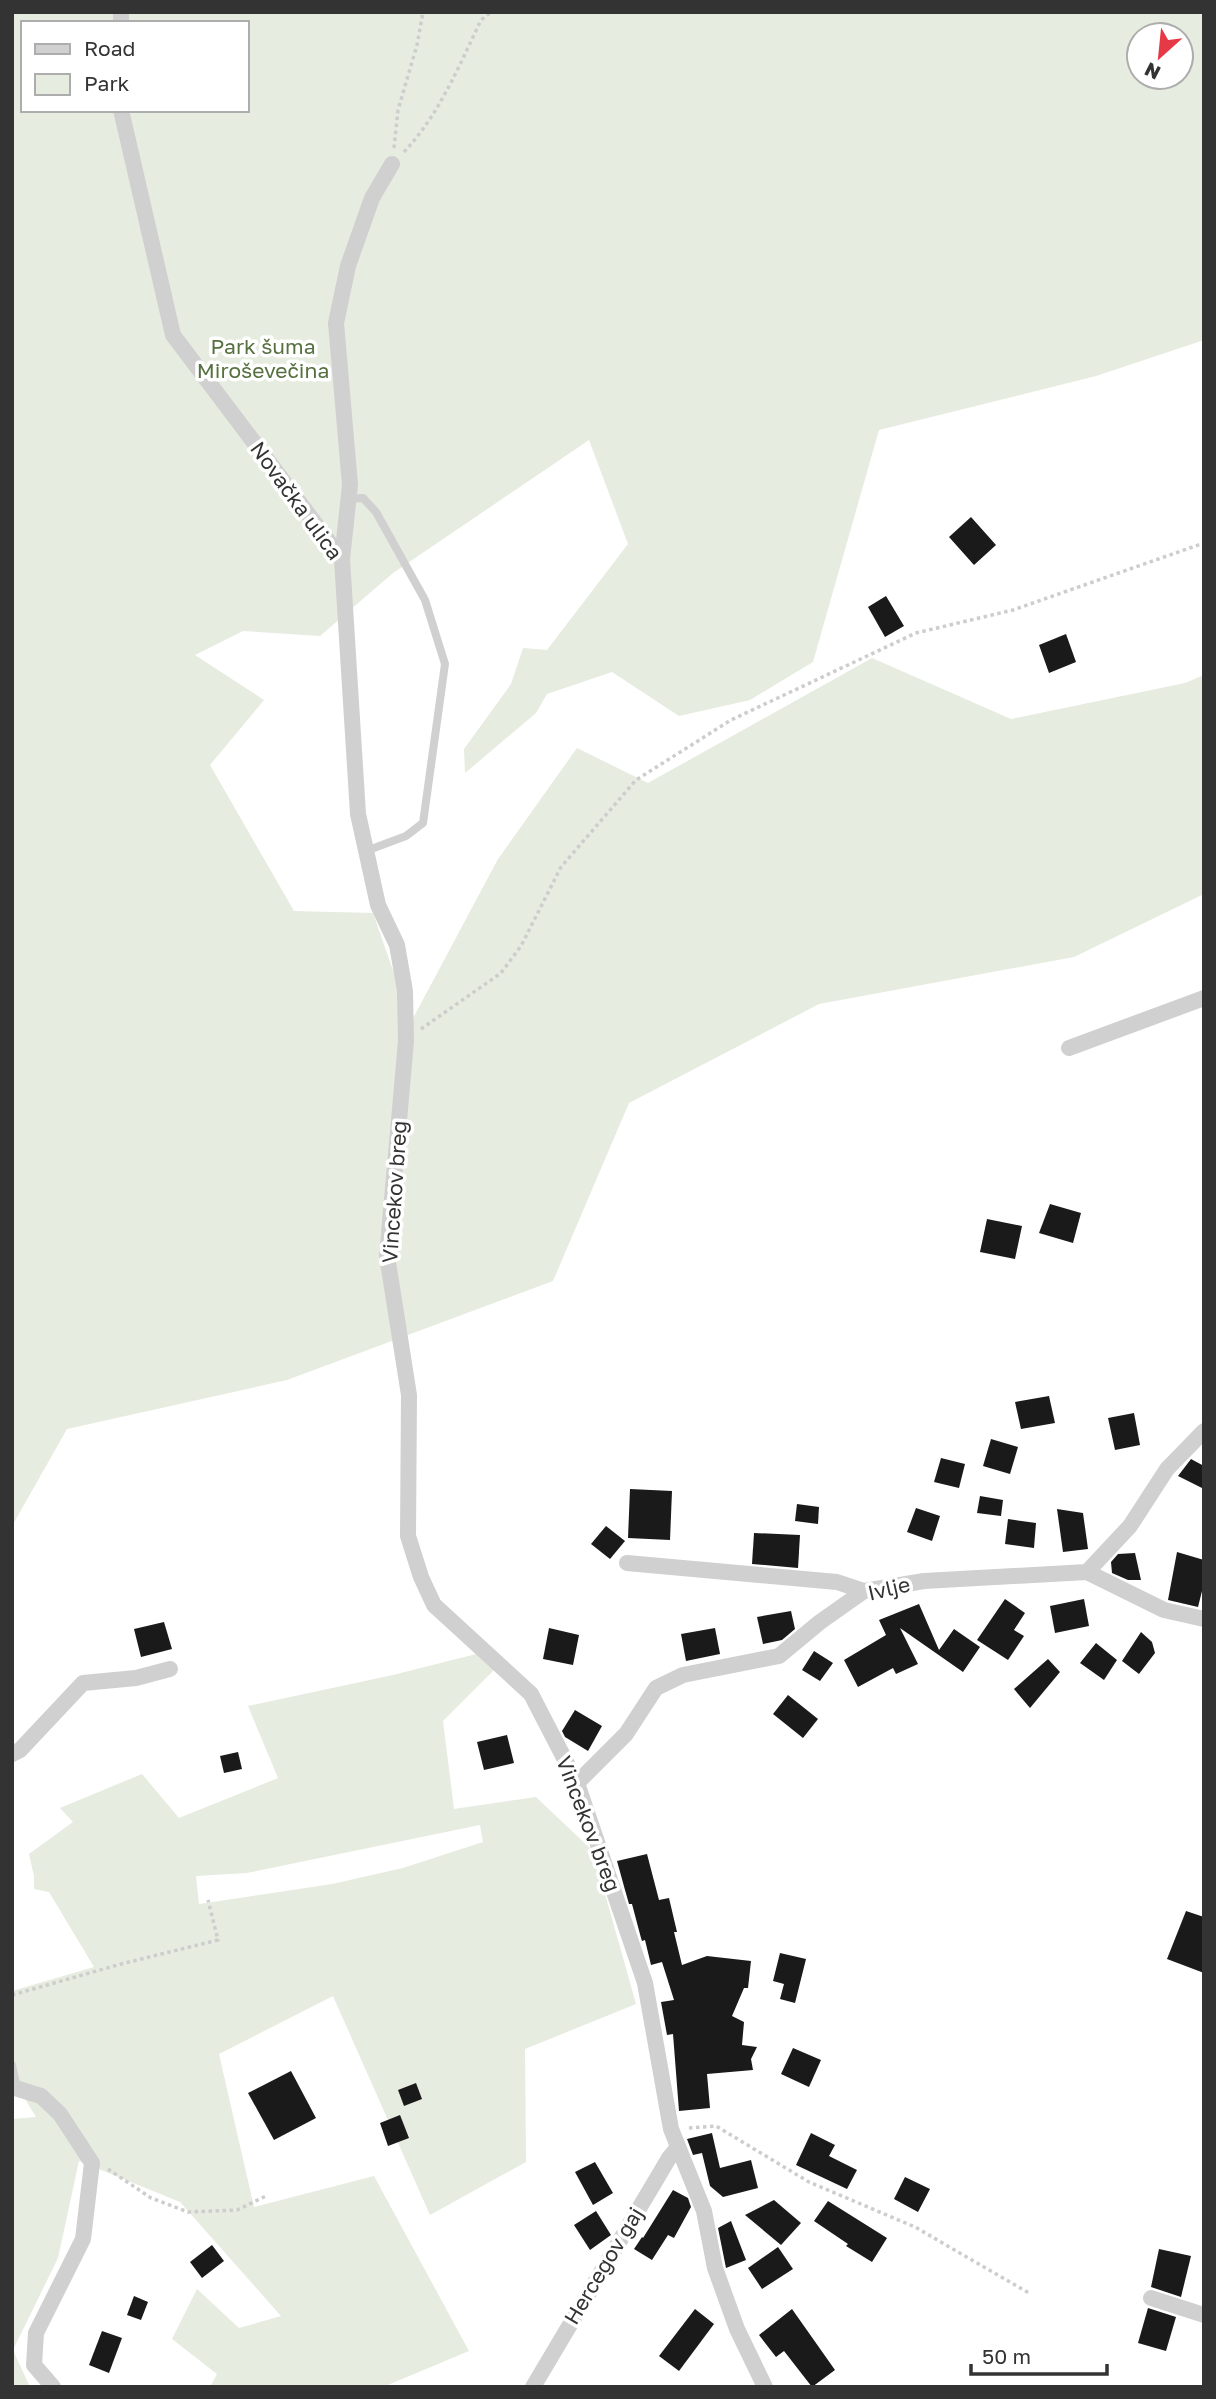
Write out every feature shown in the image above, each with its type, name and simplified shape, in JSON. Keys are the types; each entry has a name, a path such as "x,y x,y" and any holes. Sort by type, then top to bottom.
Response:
{"street":[{"name":"Novačka ulica","path":"121,112 173,335 342,559 358,814 378,905 397,945 405,991 406,1041"},
{"path":"342,559 350,485 337,323 348,266 372,198 392,164"},
{"path":"1069,1048 1204,998"},
{"name":"Vincekov breg","path":"406,1041 387,1256 409,1395 408,1536 421,1577 434,1605 531,1694 577,1783 645,1983 671,2129 704,2211 715,2268 737,2329 765,2387"},
{"path":"1204,1431 1167,1469 1130,1526 1087,1572 1164,1610 1204,1619"},
{"path":"628,1563 837,1582 864,1591"},
{"name":"Ivlje","path":"577,1783 626,1734 656,1688 683,1675 779,1656 820,1622 864,1591 924,1581 1087,1572"},
{"path":"12,1754 20,1751 83,1683 136,1678 170,1668"},
{"path":"14,2088 41,2096 60,2114 93,2163 83,2239 36,2333 34,2365 53,2387"},
{"name":"Hercegov gaj","path":"533,2387 678,2147"},
{"path":"1151,2298 1204,2315"}],"lane":[{"path":"348,499 363,498 376,512 425,600 444,664 423,823 406,836 366,850"},
{"path":"12,2065 14,2088"}],"path":[{"path":"392,164 398,110 424,12"},
{"path":"392,164 415,141 441,101 483,12"},
{"path":"481,20 491,12"},
{"path":"406,1041 436,1017 502,973 521,946 561,867 636,780 731,720 916,633 1013,610 1204,543"},
{"path":"12,1995 218,1940 208,1900"},
{"path":"671,2129 716,2126 809,2182 915,2228 1029,2293"},
{"path":"93,2163 112,2170 151,2198 188,2212 237,2210 268,2195"}],"green space":[{"name":"Park šuma Miroševečina","path":"12,12 1204,12 1204,340 1096,376 879,430 813,662 750,700 679,716 612,672 547,694 536,713 465,773 464,749 511,684 523,648 547,650 628,544 589,440 393,573 320,636 243,631 195,655 264,700 210,765 294,911 373,913 411,1022 498,859 577,748 648,783 872,658 1011,719 1185,683 1204,675 1204,894 1074,957 819,1004 629,1103 553,1281 287,1380 67,1429 12,1526"},
{"path":"476,1654 494,1670 443,1721 454,1809 536,1797 593,1851 636,2004 525,2049 526,2162 430,2215 333,1996 219,2054 254,2207 374,2176 469,2351 383,2387 210,2387 217,2374 172,2339 197,2289 239,2328 281,2316 180,2202 79,2161 58,2258 13,2350 30,2387 12,2387 12,2119 36,2117 12,2078 12,1991 94,1967 49,1892 34,1889 29,1854 73,1822 60,1808 142,1774 179,1818 278,1778 248,1706","holes":["480,1825 483,1842 403,1868 332,1884 199,1904 196,1876 247,1873"]}],"building":[{"path":"971,517 996,545 974,565 949,537"},
{"path":"886,596 904,626 885,637 868,607"},
{"path":"1066,634 1076,662 1049,673 1039,645"},
{"path":"1050,1204 1081,1213 1073,1243 1039,1233"},
{"path":"987,1219 1022,1226 1015,1259 980,1252"},
{"path":"1049,1396 1055,1423 1021,1429 1015,1402"},
{"path":"1134,1413 1140,1445 1115,1450 1108,1418"},
{"path":"991,1439 1018,1447 1010,1474 983,1466"},
{"path":"941,1458 965,1464 959,1488 934,1482"},
{"path":"1191,1459 1204,1466 1204,1489 1178,1476"},
{"path":"630,1489 672,1491 670,1540 628,1538"},
{"path":"980,1496 1003,1500 1001,1516 977,1513"},
{"path":"797,1504 819,1507 818,1524 795,1521"},
{"path":"916,1508 940,1516 932,1541 907,1532"},
{"path":"1057,1509 1083,1513 1088,1549 1063,1552"},
{"path":"1008,1519 1036,1523 1034,1548 1005,1544"},
{"path":"606,1526 625,1541 610,1559 591,1544"},
{"path":"754,1533 800,1535 798,1568 752,1564"},
{"path":"1177,1552 1204,1560 1204,1583 1198,1607 1168,1600"},
{"path":"1135,1553 1141,1580 1128,1580 1112,1573 1111,1562 1118,1554"},
{"path":"1005,1599 1025,1613 1014,1630 1024,1636 1008,1660 977,1640"},
{"path":"1084,1599 1089,1626 1055,1633 1050,1606"},
{"path":"919,1604 939,1650 954,1629 980,1647 963,1672 900,1628 918,1664 896,1674 893,1668 858,1687 844,1660 886,1635 879,1620"},
{"path":"791,1611 795,1629 782,1640 763,1644 757,1617"},
{"path":"164,1622 172,1649 141,1657 134,1629"},
{"path":"549,1628 579,1635 573,1665 543,1659"},
{"path":"715,1628 720,1654 686,1661 681,1634"},
{"path":"1141,1632 1152,1642 1155,1653 1139,1674 1122,1661"},
{"path":"1096,1643 1117,1660 1104,1680 1080,1663"},
{"path":"814,1651 833,1663 820,1681 802,1670"},
{"path":"1048,1659 1060,1672 1030,1708 1014,1689"},
{"path":"788,1695 818,1719 803,1738 773,1714"},
{"path":"575,1710 602,1726 588,1751 565,1737 562,1731"},
{"path":"507,1735 514,1763 484,1770 477,1742"},
{"path":"238,1752 242,1769 224,1773 220,1756"},
{"path":"647,1854 659,1900 669,1898 682,1965 707,1956 751,1961 748,1988 744,1988 732,2016 744,2022 742,2045 757,2047 751,2059 753,2070 707,2074 710,2108 679,2111 673,2034 667,2035 661,2002 674,2000 662,1962 651,1965 617,1861"},
{"path":"1186,1911 1204,1917 1204,1973 1167,1959"},
{"path":"780,1953 806,1959 795,2003 780,1999 784,1984 773,1981"},
{"path":"793,2048 821,2060 809,2087 781,2074"},
{"path":"291,2071 316,2118 274,2140 248,2093"},
{"path":"416,2083 422,2099 404,2106 398,2090"},
{"path":"400,2115 409,2138 388,2146 380,2123"},
{"path":"712,2133 720,2168 751,2160 758,2188 723,2197 710,2186 702,2153 693,2155 687,2139"},
{"path":"811,2133 835,2145 829,2156 857,2170 847,2189 796,2165"},
{"path":"595,2162 613,2193 593,2205 575,2172"},
{"path":"905,2177 930,2189 918,2212 894,2199"},
{"path":"673,2190 688,2198 691,2207 674,2238 668,2235 652,2260 634,2249"},
{"path":"774,2200 801,2223 781,2245 745,2215"},
{"path":"828,2201 887,2238 872,2262 814,2221"},
{"path":"596,2211 611,2235 590,2250 574,2225"},
{"path":"731,2221 746,2260 726,2268 718,2228"},
{"path":"212,2245 224,2261 202,2278 190,2262"},
{"path":"778,2247 793,2269 762,2289 748,2268"},
{"path":"1159,2249 1191,2256 1181,2297 1151,2287"},
{"path":"134,2296 148,2302 141,2320 127,2315"},
{"path":"1148,2308 1176,2317 1166,2351 1138,2343"},
{"path":"695,2309 714,2324 679,2371 659,2356"},
{"path":"792,2309 835,2370 812,2387 784,2351 776,2357 759,2335"},
{"path":"102,2331 122,2338 109,2373 89,2365"}]}
